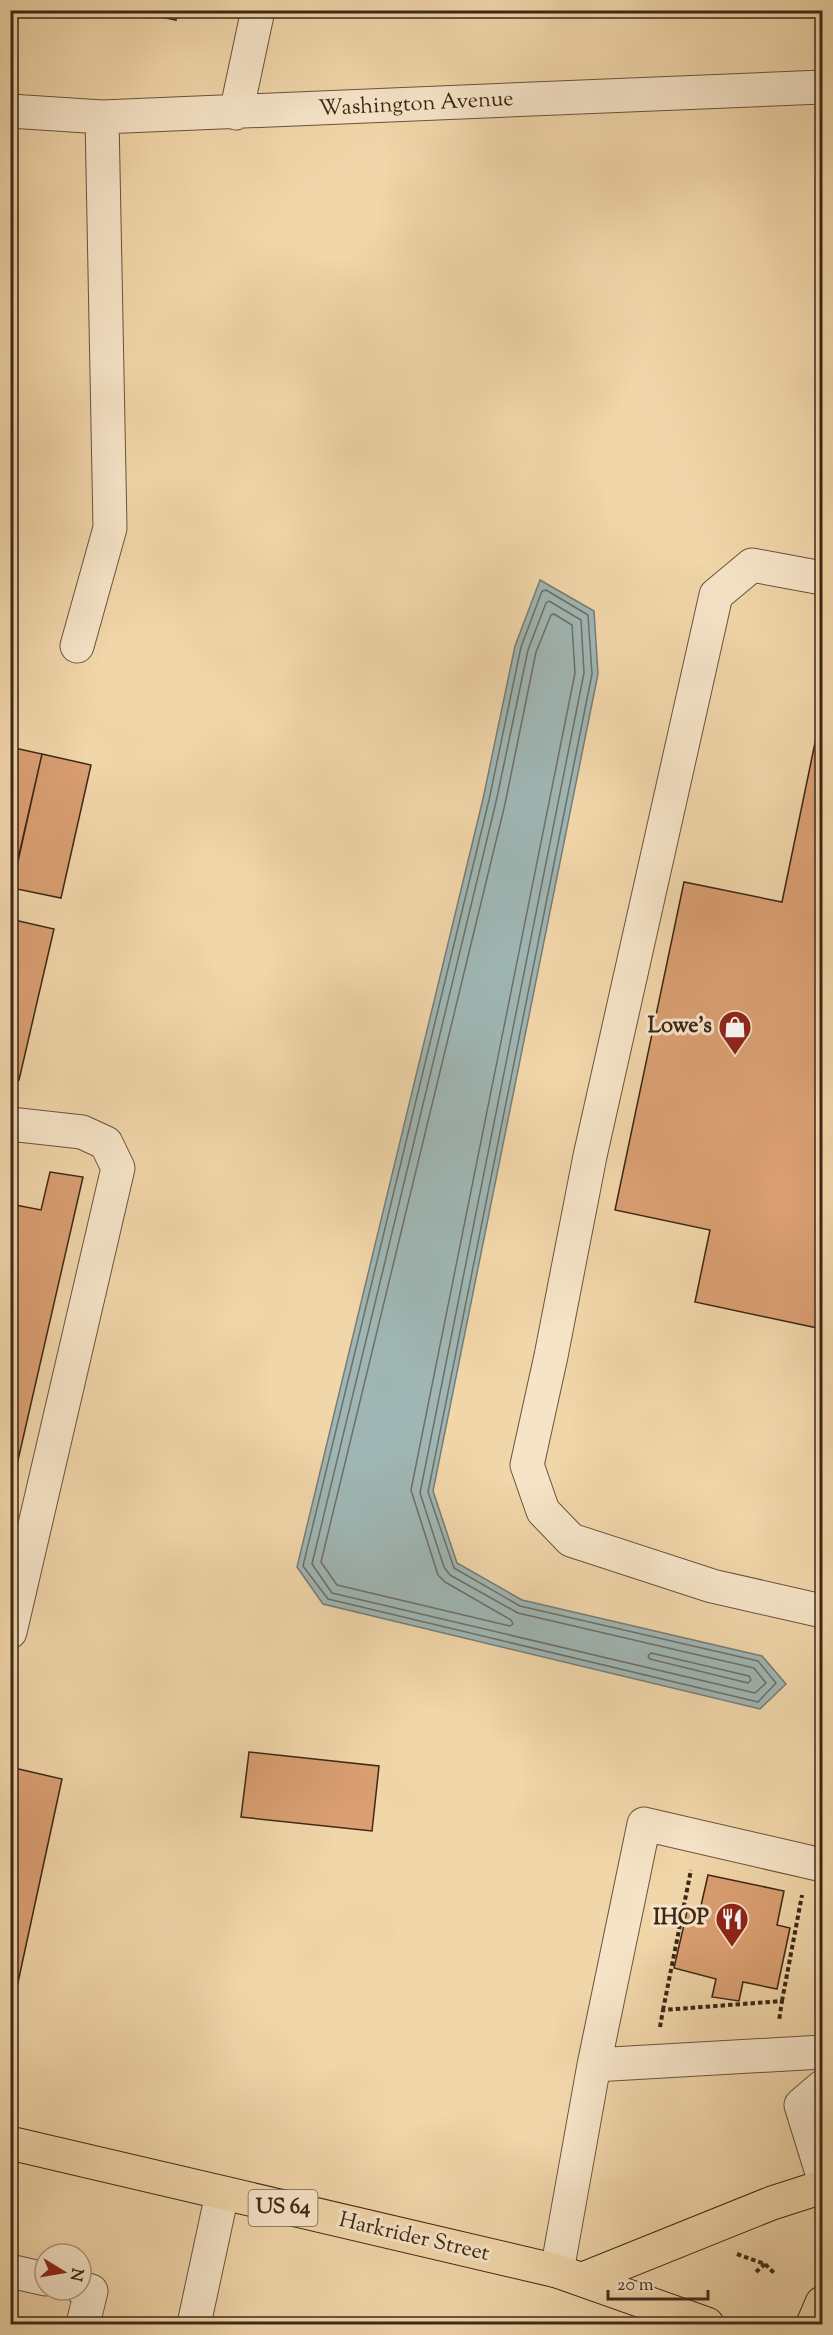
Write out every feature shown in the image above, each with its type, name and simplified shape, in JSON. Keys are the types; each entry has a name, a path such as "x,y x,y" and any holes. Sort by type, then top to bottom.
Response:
{"main road":[{"name":"Harkrider Street","path":"10,2143 570,2275 707,2325"},
{"path":"570,2275 822,2187"},
{"path":"813,2325 822,2303"}],"street":[{"path":"236,113 258,10"},
{"name":"Washington Avenue","path":"10,111 102,117 822,87"},
{"path":"77,646 110,528 102,117"},
{"path":"822,578 752,565 716,595 590,1156 527,1465 543,1511 571,1540 712,1586 822,1611"},
{"path":"10,1124 82,1132 106,1143 118,1168 10,1632"},
{"path":"570,2275 594,2065 644,1824 815,1863"},
{"path":"594,2065 822,2052"},
{"path":"822,2086 801,2105 822,2173"},
{"path":"194,2325 222,2194"},
{"path":"10,2271 33,2276"},
{"path":"84,2325 89,2302"}],"path":[{"path":"659,2029 698,1836"},
{"path":"778,2028 782,2001 815,1863"},
{"path":"727,2005 728,1999"},
{"path":"663,2010 782,2001"},
{"path":"756,2272 765,2264 775,2274"}],"water":[{"path":"540,580 594,611 598,674 433,1491 457,1563 522,1600 762,1656 786,1684 760,1709 323,1604 297,1567 483,799 515,646"}],"building":[{"path":"127,10 177,10 176,20"},
{"name":"Lowe's","path":"822,709 822,1329 695,1302 710,1230 615,1210 684,882 782,902"},
{"path":"10,747 42,754 10,894"},
{"path":"42,754 91,765 61,898 12,888"},
{"path":"10,919 54,929 19,1080 10,1078"},
{"path":"50,1172 83,1177 10,1495 10,1204 41,1210"},
{"path":"249,1752 379,1766 372,1831 241,1817"},
{"path":"10,1767 62,1779 17,1987 10,1985"},
{"name":"IHOP","path":"708,1875 784,1891 777,1925 790,1928 777,1989 743,1982 739,2001 712,1997 716,1979 674,1968 688,1907 700,1910"}],"place":[{"name":"Lowe's","path":"735,1056"},
{"name":"IHOP","path":"732,1948"}]}
